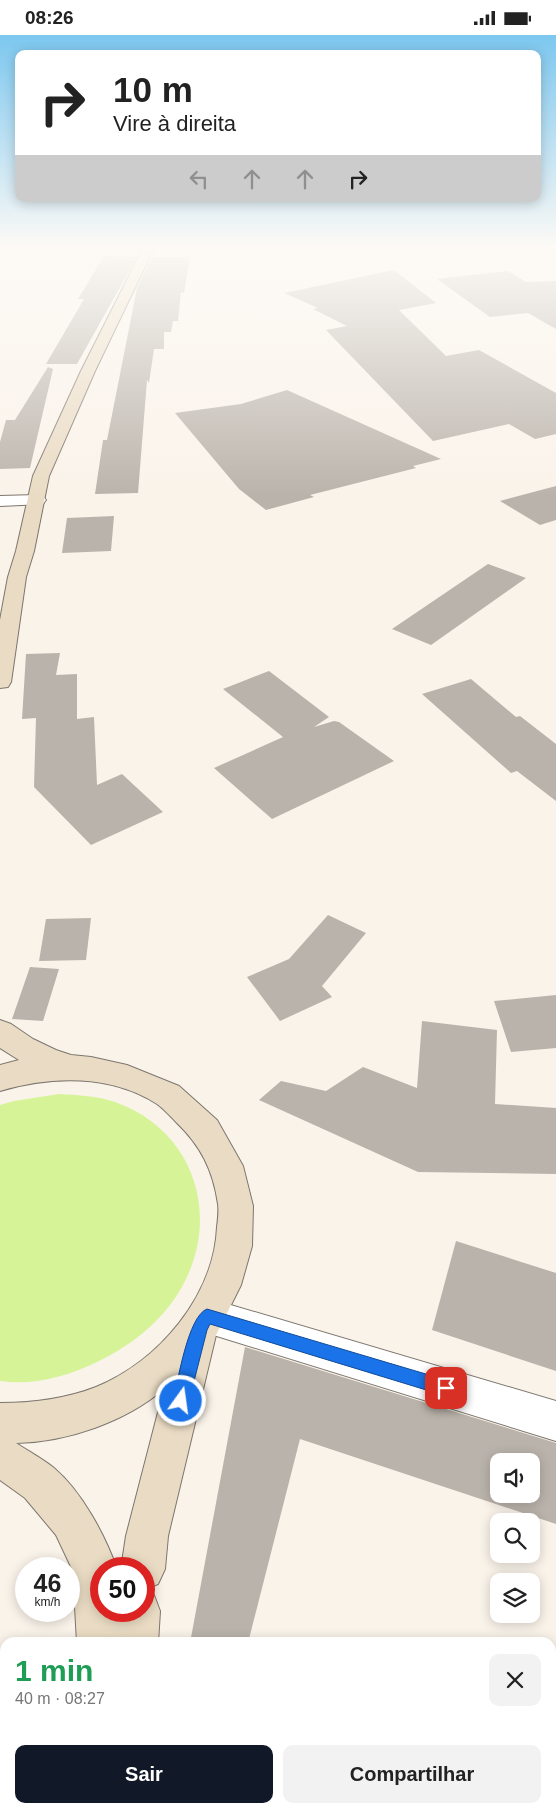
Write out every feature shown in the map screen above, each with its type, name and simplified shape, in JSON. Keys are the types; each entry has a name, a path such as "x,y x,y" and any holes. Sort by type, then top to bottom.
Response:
{"main road":[{"path":"0,682 17,577 25,551 41,476 108,331"},
{"path":"0,1032 19,1047 42,1058 76,1069"},
{"path":"0,1078 40,1069 99,1070 131,1078 170,1096 200,1122 218,1147 232,1184 237,1222 228,1272 218,1298 203,1321 169,1361 139,1385 89,1409 44,1421 0,1423"},
{"path":"145,1557 147,1536 203,1321"},
{"path":"0,1455 40,1483 71,1520 94,1568 100,1637"},
{"path":"136,1637 137,1622"}],"street":[{"path":"0,501 37,499"},
{"path":"203,1321 556,1421"}],"green space":[{"path":"59,1094 94,1097 115,1102 142,1115 163,1132 180,1152 192,1176 199,1202 200,1229 195,1256 184,1283 168,1308 148,1329 125,1347 76,1371 51,1379 26,1382 0,1381 0,1105"}],"building":[{"path":"65,331 96,331 77,364 46,364"},
{"path":"129,331 171,331 164,332 164,349 154,349 149,383 147,380 138,493 95,494 103,440 107,440"},
{"path":"327,331 420,331 446,356 479,350 556,393 556,434 535,439 509,424 433,441"},
{"path":"48,367 53,369 30,468 0,469 0,442 6,420 15,420"},
{"path":"287,390 441,459 413,466 416,468 310,495 314,497 266,510 239,489 175,413 241,404"},
{"path":"556,486 556,520 540,525 500,501"},
{"path":"114,516 111,551 62,553 67,518"},
{"path":"488,564 526,578 431,645 392,629"},
{"path":"60,653 56,675 77,674 77,719 94,717 97,785 122,774 163,812 91,845 34,787 36,718 22,719 26,654"},
{"path":"269,671 329,717 314,727 334,721 339,722 394,761 272,819 214,768 283,737 223,689"},
{"path":"471,679 516,717 520,716 556,744 556,801 517,771 511,773 422,694"},
{"path":"328,915 366,933 322,986 332,997 280,1021 247,977 289,959"},
{"path":"91,918 86,960 39,961 46,919"},
{"path":"30,967 59,969 43,1021 12,1019"},
{"path":"556,995 556,1048 511,1052 494,1001"},
{"path":"422,1021 497,1030 495,1104 556,1108 556,1174 418,1172 259,1100 281,1081 326,1091 363,1067 417,1088"},
{"path":"456,1241 556,1273 556,1371 432,1330"},
{"path":"245,1347 556,1443 556,1524 540,1519 540,1513 523,1513 493,1503 540,1503 540,1453 490,1453 490,1502 300,1439 250,1637 191,1637"}],"route":[{"path":"181,1401 200,1327 207,1316 446,1388"}]}
